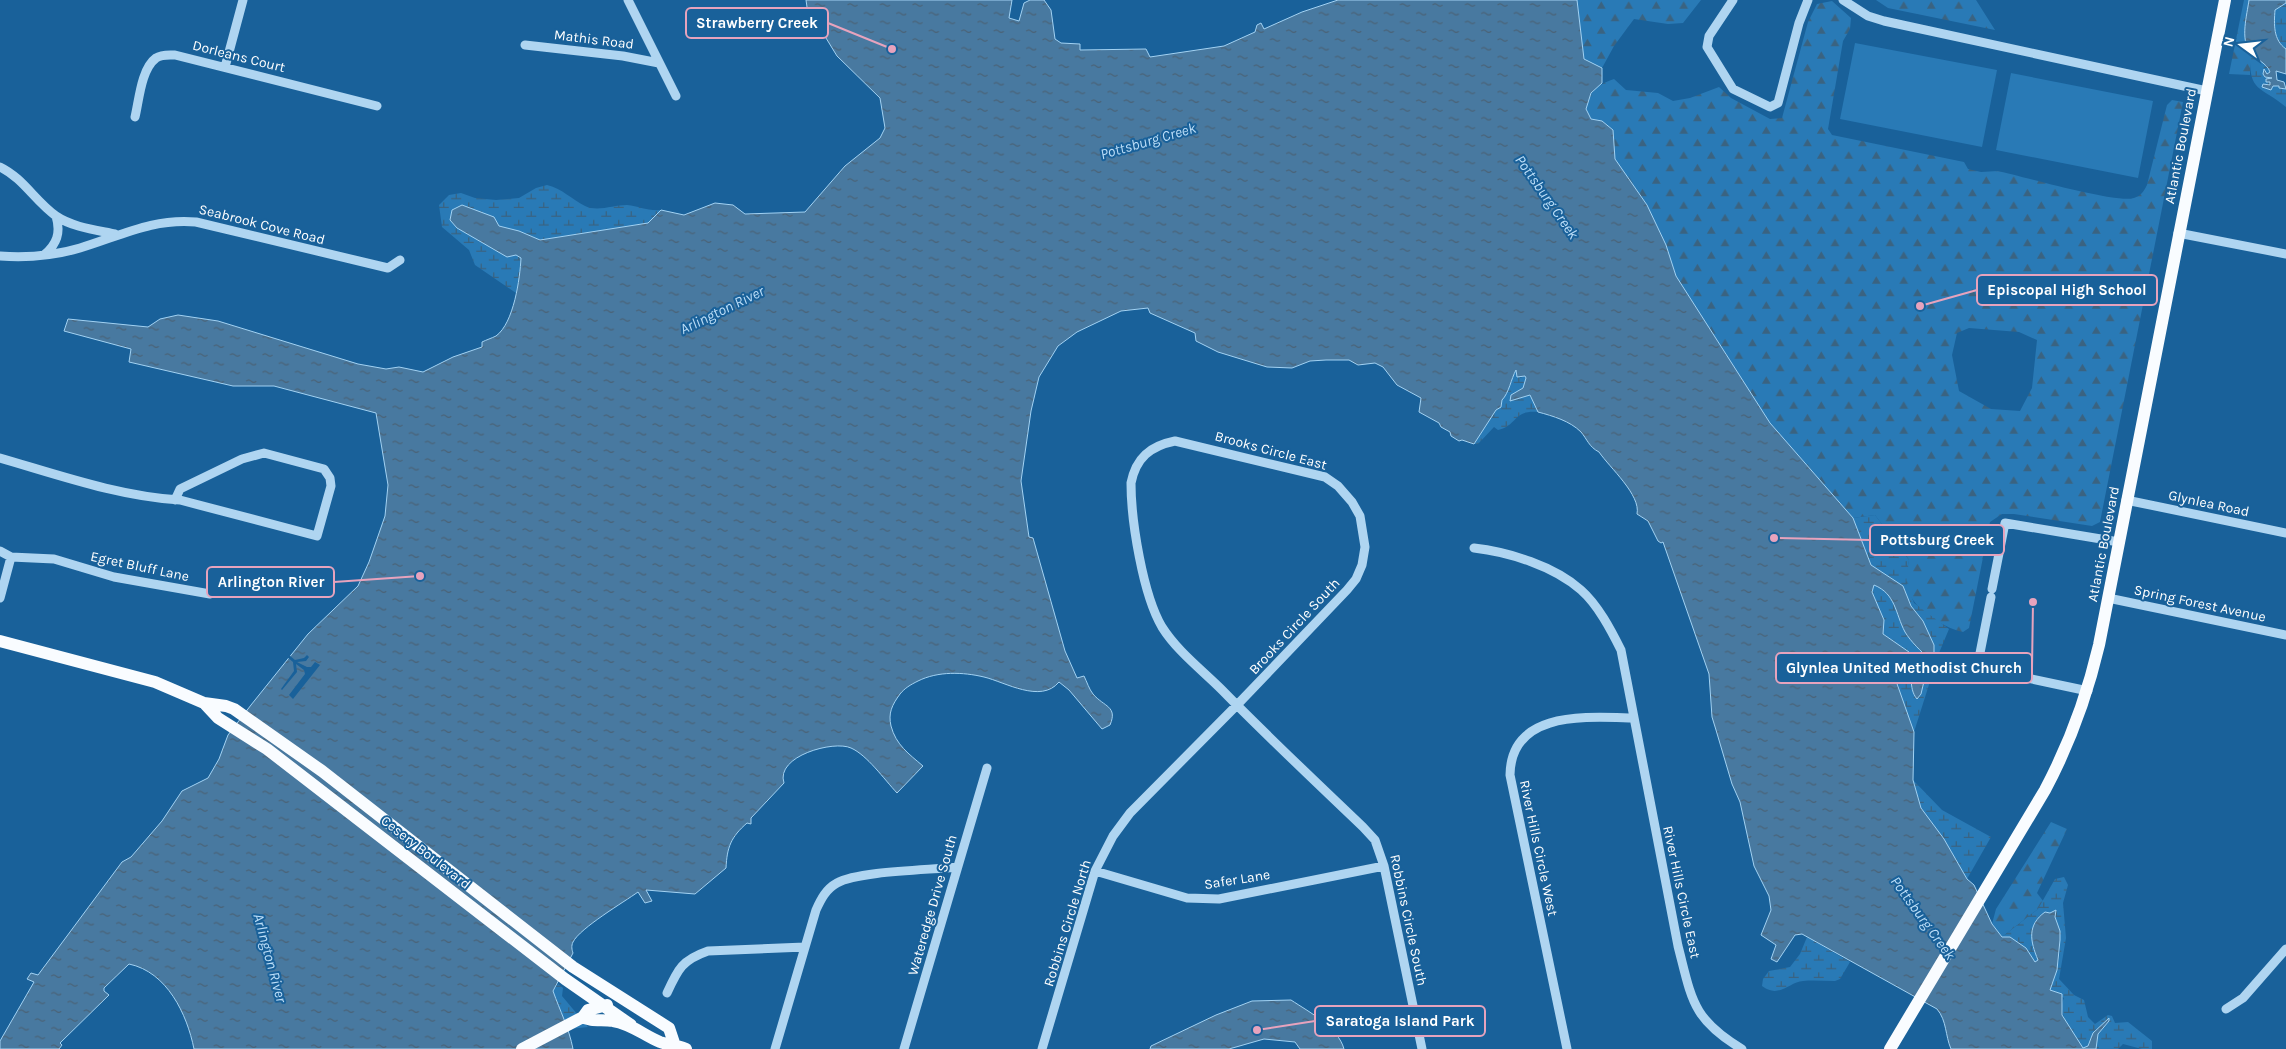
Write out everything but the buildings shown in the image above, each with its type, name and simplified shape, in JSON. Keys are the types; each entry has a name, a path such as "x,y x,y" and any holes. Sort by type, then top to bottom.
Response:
{"main road":[{"name":"Atlantic Boulevard","path":"1890,1049 1989,885 2064,754 2088,691 2108,598 2225,0"},
{"name":"Cesery Boulevard","path":"0,642 155,682 204,703 234,709 322,772 573,967 669,1028 674,1043"},
{"name":"Cesery Boulevard","path":"204,703 218,718 267,749 600,1005 662,1043 674,1043 686,1049"},
{"path":"522,1049 583,1017 588,1010 600,1005 634,1007"},
{"path":"583,1017 587,1020 613,1021 631,1025"}],"street":[{"path":"225,67 243,0"},
{"path":"628,0 676,96"},
{"path":"1733,0 1709,36 1707,47 1733,89 1770,107 1778,102 1799,23 1808,0"},
{"path":"1843,0 1868,16 1884,21 2207,91"},
{"name":"Mathis Road","path":"526,45 623,56 659,63"},
{"name":"Dorleans Court","path":"135,118 147,69 155,59 175,55 377,106"},
{"path":"0,167 17,178 56,216 83,227 115,234"},
{"path":"42,256 53,247 57,240 59,228 56,216"},
{"name":"Seabrook Cove Road","path":"0,256 26,258 42,256 82,247 115,234 157,222 177,220 196,222 388,268 400,260"},
{"path":"2178,233 2286,254"},
{"name":"Brooks Circle East","path":"1146,453 1154,447 1175,441 1326,477 1338,486 1352,502 1360,516 1363,530"},
{"path":"0,458 81,482 151,498 175,500 317,536 331,486 330,478 324,469 264,453 242,459 180,490 175,500"},
{"name":"Robbins Circle South","path":"1146,453 1134,471 1131,496 1143,571 1154,611 1162,627 1176,644 1375,840 1384,866 1422,1049"},
{"name":"Glynlea Road","path":"2126,500 2286,533"},
{"path":"2088,691 1994,671 1986,667 1981,660 1980,653 2005,523 2119,542"},
{"name":"Brooks Circle South","path":"1237,705 1348,590 1362,565 1365,547 1363,530"},
{"name":"River Hills Circle East","path":"1474,548 1503,552 1561,576 1581,590 1611,629 1621,650 1678,946 1690,992 1705,1022 1720,1036 1742,1049"},
{"name":"Egret Bluff Lane","path":"0,551 11,557 54,559 114,577 210,594 220,591 241,573"},
{"path":"0,598 11,557"},
{"name":"Spring Forest Avenue","path":"2108,598 2286,635"},
{"name":"Robbins Circle North","path":"1042,1049 1095,871 1107,845 1130,813 1237,705"},
{"name":"River Hills Circle West","path":"1566,1049 1510,775 1510,764 1517,746 1523,738 1533,730 1544,725 1579,717 1633,718"},
{"name":"Wateredge Drive South","path":"904,1049 987,768"},
{"name":"Safer Lane","path":"1095,871 1186,898 1201,900 1384,866"},
{"path":"775,1049 820,901 835,884 855,876 957,867"},
{"path":"667,993 684,963 693,956 708,951 805,947"},
{"path":"2226,1009 2243,998 2286,949"}],"green space":[{"path":"1577,0 1701,0 1683,23 1668,24 1634,19 1614,46 1602,68 1584,60"},
{"path":"1876,0 1976,0 1995,30 1888,8"},
{"path":"2244,0 2249,0 2246,34 2250,52 2250,75 2229,74"},
{"path":"1832,1 1851,18 1850,29 1843,41 1828,129 1832,135 1964,162 1968,169 1981,172 1998,171 2068,189 2124,199 2139,196 2147,185 2167,105 2172,100 2183,102 2100,522 2092,526 2014,514 2002,514 1990,522 1969,628 1963,632 1936,621 1920,608 1908,592 1906,574 1909,560 1875,515 1853,518 1770,423 1676,276 1666,245 1647,205 1615,159 1613,130 1602,121 1591,119 1586,109 1592,93 1602,84 1614,79 1626,90 1658,93 1673,101 1690,98 1719,87 1731,98 1770,119 1782,118 1808,22 1817,4","holes":["1969,328 2019,332 2037,340 2032,388 2020,411 1991,409 1959,391 1952,355 1957,333"]},
{"path":"2286,3 2286,49 2279,41 2274,21 2275,10"},
{"path":"1855,43 1997,70 1982,147 1840,119"},
{"path":"2250,52 2268,68 2270,72 2267,74 2265,70 2263,74 2271,77 2272,79 2266,79 2270,82 2270,86 2280,85 2279,88 2286,89 2286,107 2257,86 2251,75"},
{"path":"2011,73 2153,101 2138,178 1996,150"},
{"path":"547,185 558,189 590,208 627,205 661,210 648,223 540,240 519,231 499,226 463,205 521,258 516,293 475,265 469,250 442,227 439,205 449,195 461,193 475,198 496,200 519,198 536,188"},
{"path":"1516,370 1520,378 1525,376 1526,378 1523,388 1511,395 1511,401 1530,395 1538,412 1524,413 1504,428 1498,430 1494,427 1478,444 1474,444 1496,410 1501,407 1502,399"},
{"path":"1875,515 1909,560 1906,583 1914,603 1949,629 1939,653 1914,732 1902,702 1894,665 1894,659 1902,659 1909,670 1912,690 1917,699 1909,652 1883,634 1884,620 1872,592 1874,585 1888,594 1897,610 1923,621 1911,606 1903,587 1871,565 1853,518"},
{"path":"1913,780 1942,810 1991,837 1967,879 1944,839 1921,808"},
{"path":"2051,822 2067,829 2037,893 2043,901 2038,909 2002,937 1992,924 1996,909"},
{"path":"2064,877 2068,885 2063,903 2066,938 2059,979 2074,995 2084,1000 2088,1017 2095,1024 2108,1015 2112,1016 2115,1023 2128,1022 2152,1041 2152,1049 2142,1049 2123,1044 2118,1049 2096,1049 2098,1034 2109,1022 2109,1019 2093,1033 2088,1046 2083,1048 2074,1038 2062,1011 2064,998 2050,990 2058,965 2060,951 2060,937 2055,917 2032,946 2038,960 2036,963 2026,948 2002,937 2038,909 2055,879"},
{"path":"1807,937 1850,962 1840,979 1835,981 1803,981 1774,991 1762,986 1763,979 1769,971 1790,967 1800,954"},
{"path":"558,984 563,988 562,996 588,1027 569,1029 562,1018 553,991"}],"water":[{"path":"806,0 1012,0 1009,18 1019,21 1024,3 1030,0 1044,0 1051,10 1055,39 1061,43 1080,44 1080,50 1146,49 1150,57 1224,46 1255,32 1257,25 1261,23 1264,29 1302,12 1338,0 1577,0 1584,59 1602,68 1602,83 1591,93 1586,109 1591,119 1602,121 1613,130 1615,159 1647,205 1666,245 1676,276 1770,423 1853,518 1871,565 1903,586 1911,606 1923,621 1934,645 1934,657 1929,659 1905,632 1887,593 1874,585 1872,592 1884,620 1883,634 1909,652 1925,677 1921,694 1917,699 1912,690 1909,670 1902,659 1894,660 1895,678 1914,732 1913,780 1921,808 1944,839 1967,879 1974,885 1992,924 2002,937 2010,937 2026,948 2035,962 2038,960 2033,946 2032,934 2035,922 2045,912 2050,913 2056,910 2055,917 2060,931 2060,940 2057,970 2050,990 2062,994 2062,1015 2083,1048 2088,1046 2093,1033 2109,1018 2109,1021 2098,1034 2096,1049 1951,1049 1943,1018 1937,1009 1802,934 1795,935 1777,962 1771,959 1776,945 1761,935 1771,910 1769,896 1754,866 1740,802 1732,784 1712,717 1709,674 1663,542 1658,541 1648,521 1637,514 1634,499 1624,482 1577,428 1555,417 1538,412 1530,395 1510,401 1511,395 1523,388 1525,376 1517,377 1516,370 1502,400 1501,407 1496,410 1474,444 1462,440 1459,441 1451,436 1450,432 1441,427 1439,423 1419,412 1421,398 1397,385 1383,367 1375,363 1358,365 1349,360 1326,360 1310,361 1292,368 1267,367 1218,352 1196,341 1195,333 1150,313 1148,308 1121,311 1077,332 1058,346 1039,377 1031,411 1021,481 1029,537 1033,538 1065,651 1077,678 1084,676 1093,694 1111,710 1112,719 1110,725 1102,729 1069,690 1059,682 1043,691 1033,691 1012,687 984,677 951,673 934,675 910,685 902,692 891,709 890,721 896,739 923,766 897,793 869,762 851,748 832,746 808,752 788,765 784,773 784,783 751,818 751,824 747,823 737,833 727,854 726,868 695,894 646,890 652,901 645,903 638,892 577,936 572,943 573,953 553,991 573,1049 194,1049 186,1022 173,996 154,976 129,964 104,988 104,991 109,995 60,1043 62,1045 59,1049 0,1049 0,1041 34,982 27,979 31,973 38,975 122,862 131,857 162,821 182,791 208,778 219,759 228,735 251,705 308,634 358,586 369,562 385,516 388,485 376,413 274,386 233,386 129,362 131,349 64,331 68,319 148,327 160,319 178,315 218,321 358,364 386,369 399,367 423,372 453,357 482,347 482,342 496,336 502,330 512,311 515,300 521,258 516,255 507,257 457,228 450,220 452,210 462,205 494,217 499,226 519,231 540,240 648,223 661,210 684,215 715,203 733,205 745,214 805,212 845,166 880,138 885,128 880,98 837,56 807,7"},
{"path":"2249,0 2286,0 2286,3 2275,10 2274,21 2279,41 2286,49 2286,74 2276,71 2277,80 2284,82 2286,89 2279,88 2279,86 2273,86 2271,90 2262,87 2263,84 2270,85 2270,82 2266,82 2266,79 2272,78 2265,77 2263,74 2264,69 2267,74 2270,72 2269,69 2252,55 2247,47 2245,27"},
{"path":"1291,1000 1329,1027 1341,1041 1344,1049 1300,1049 1295,1042 1264,1039 1229,1049 1150,1049 1151,1046 1216,1015 1252,1001"}],"pier":[{"path":"289,655 295,660 304,658 307,655 309,657 306,661 297,662 307,667 311,667 315,662 320,665 293,699 289,695 305,674 304,670 296,664 297,672 281,689 294,671 293,662 287,657"}],"place":[{"name":"Strawberry Creek","path":"892,49"},
{"name":"Episcopal High School","path":"1920,306"},
{"name":"Pottsburg Creek","path":"1774,538"},
{"name":"Arlington River","path":"420,576"},
{"name":"Glynlea United Methodist Church","path":"2033,602"},
{"name":"Saratoga Island Park","path":"1257,1030"}]}
